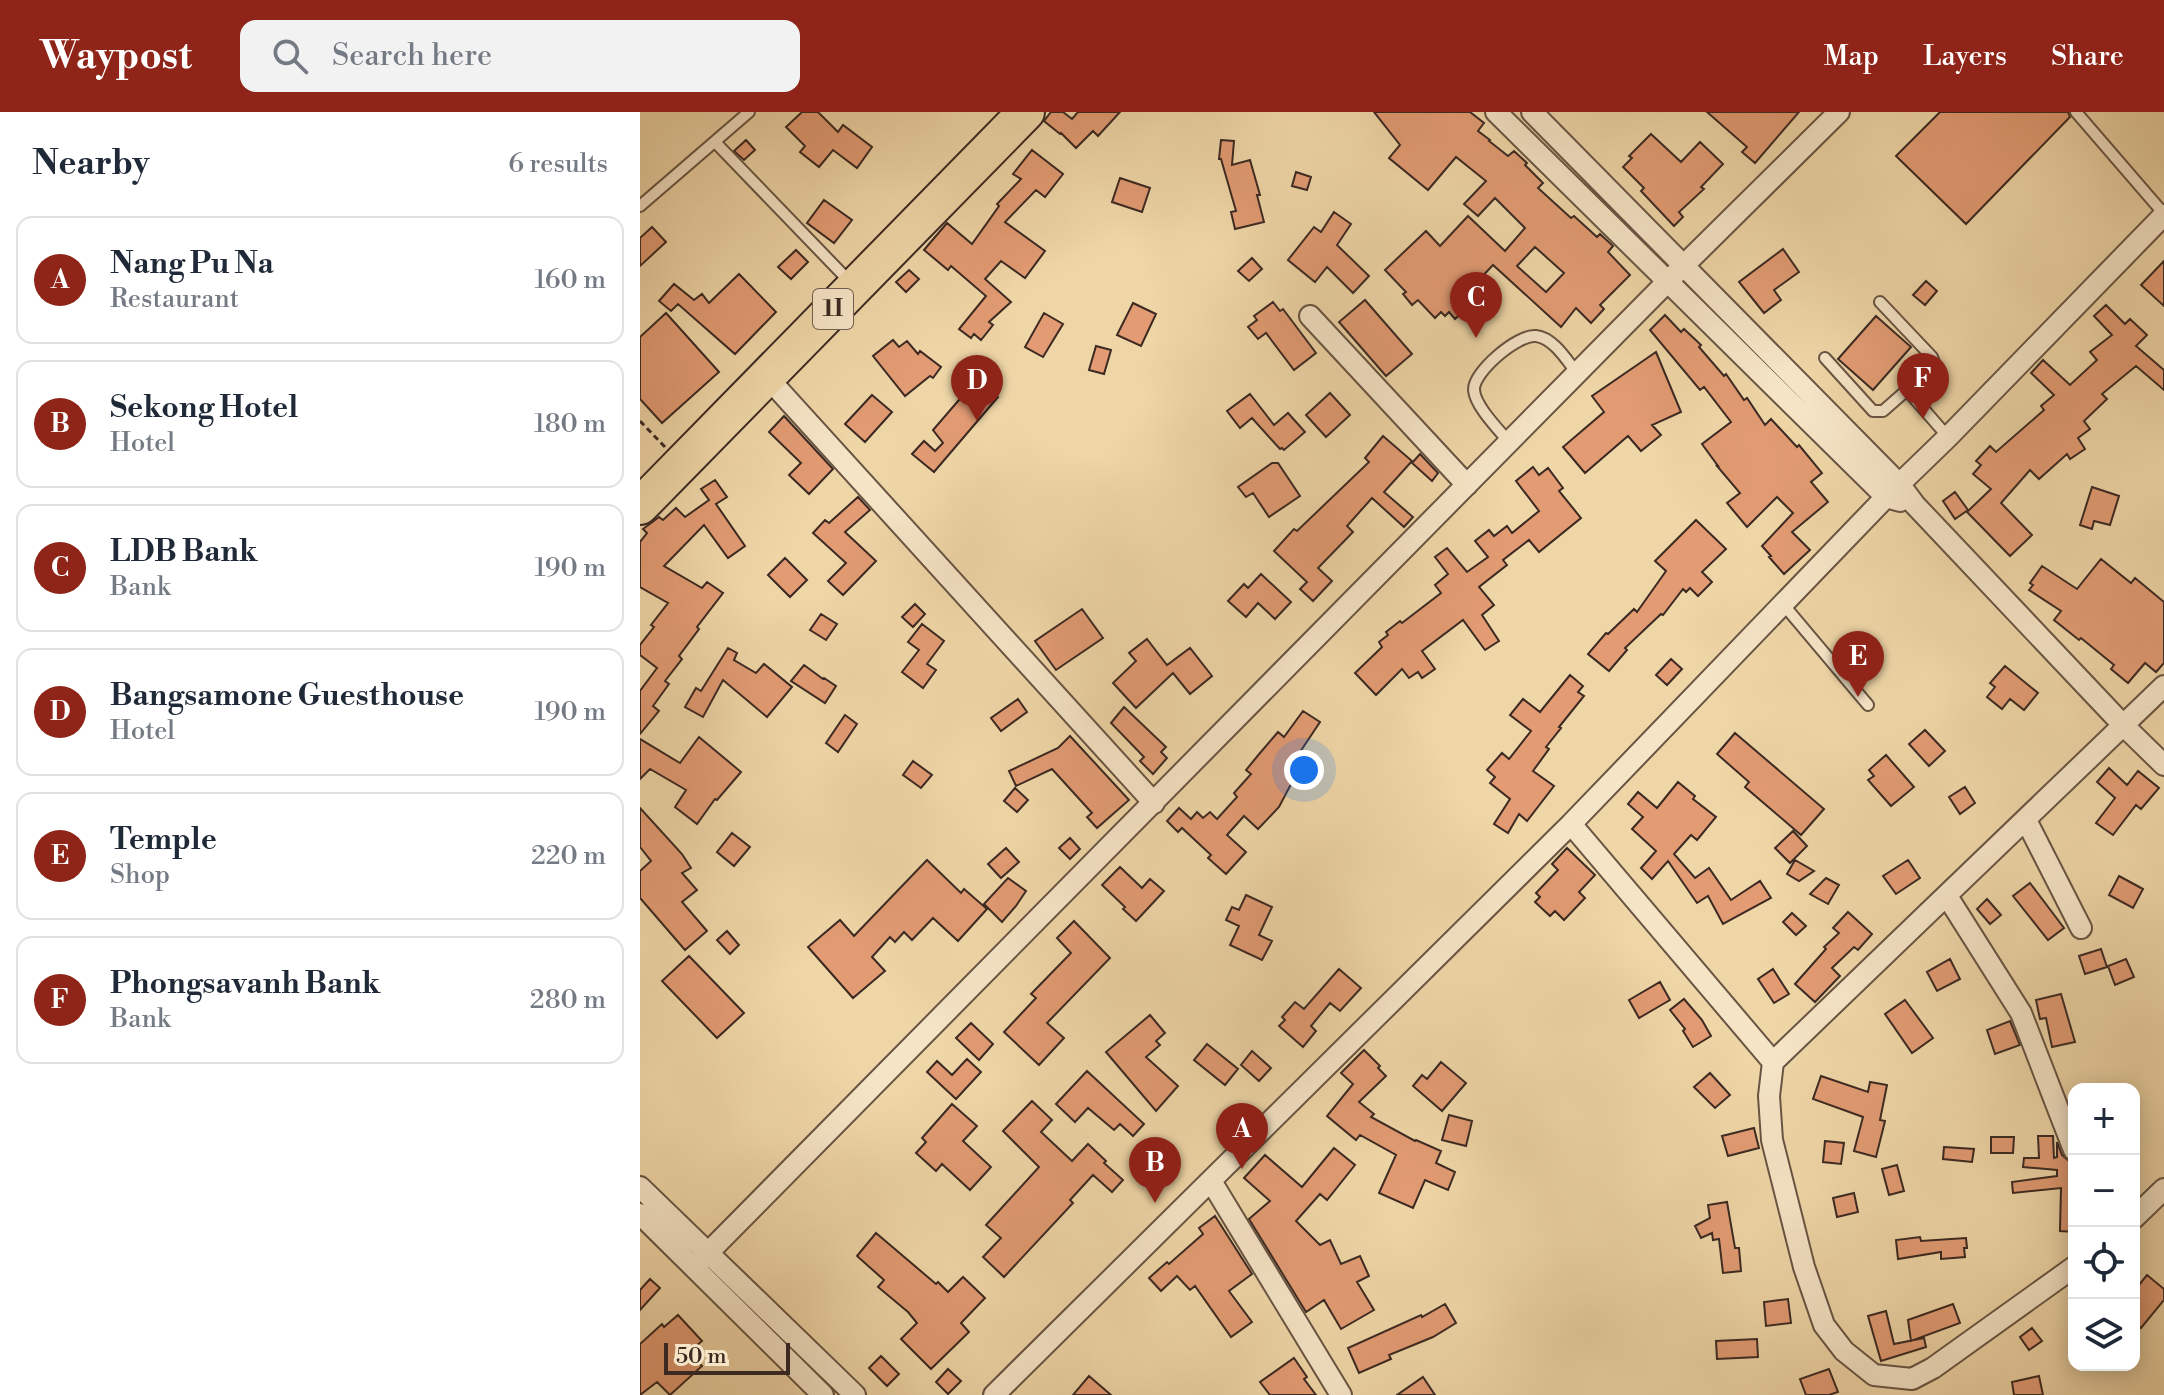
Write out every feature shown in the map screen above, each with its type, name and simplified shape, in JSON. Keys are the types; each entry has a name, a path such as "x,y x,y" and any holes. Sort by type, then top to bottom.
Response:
{"highway":[{"name":"1I","path":"640,506 1026,112"}],"street":[{"path":"1496,112 1668,281 1893,491 1915,505 2164,765"},
{"path":"1532,112 1685,265 1893,491"},
{"path":"701,1259 1839,112"},
{"path":"994,1395 1571,824 2164,214"},
{"path":"1310,316 1467,485"},
{"path":"767,377 1154,803"},
{"path":"2068,1271 1933,1368 1912,1379 1874,1375 1844,1351 1824,1325 1804,1267 1772,1140 1769,1096 1773,1062 2164,686"},
{"path":"2026,820 2081,928"},
{"path":"1571,824 1773,1062"},
{"path":"1947,896 2021,1013 2068,1134"},
{"path":"1211,1181 1341,1395"},
{"path":"640,1187 823,1395"},
{"path":"2140,1212 2164,1189"},
{"path":"640,1214 701,1259 855,1395"}],"lane":[{"path":"640,206 749,112"},
{"path":"2076,112 2164,214"},
{"path":"715,142 855,287"},
{"path":"1825,358 1873,411 1883,411 1907,390 1934,362 1880,302"},
{"path":"1509,442 1479,404 1474,391 1478,375 1519,339 1535,335 1550,341 1577,373"},
{"path":"1907,390 1948,437"},
{"path":"1783,604 1868,705"}],"path":[{"path":"640,421 681,464"}],"building":[{"path":"802,112 818,112 838,132 843,125 872,147 857,168 833,150 819,167 800,152 805,146 786,127"},
{"path":"1051,112 1063,112 1072,119 1078,112 1120,112 1098,136 1093,131 1076,148 1044,121"},
{"path":"1374,112 1470,112 1484,123 1478,131 1489,141 1508,156 1514,151 1527,163 1525,165 1543,183 1538,188 1571,218 1574,216 1597,237 1600,234 1613,246 1608,252 1630,275 1600,305 1604,309 1591,323 1576,308 1561,327 1493,265 1460,301 1467,308 1455,319 1449,312 1445,316 1441,312 1435,318 1418,300 1412,305 1403,294 1406,292 1385,270 1426,231 1440,246 1468,216 1505,251 1525,228 1495,198 1478,216 1464,204 1486,181 1456,157 1428,190 1389,158 1400,145","holes":["1535,247 1564,273 1546,292 1517,266"]},
{"path":"1707,112 1799,112 1755,163 1742,152 1747,147"},
{"path":"1940,112 2068,112 2070,117 1966,224 1896,156"},
{"path":"1651,134 1681,162 1700,142 1723,164 1701,187 1704,189 1679,212 1683,217 1674,226 1623,167 1632,158 1629,156"},
{"path":"746,140 755,150 744,160 734,151"},
{"path":"1221,140 1234,141 1232,165 1250,160 1264,222 1235,229 1231,212 1236,211 1219,159"},
{"path":"1032,150 1063,174 1045,197 1036,190 1005,222 1045,251 1025,278 1001,261 985,279 1011,302 989,322 993,325 981,340 974,334 971,338 959,329 986,296 951,266 948,270 924,250 947,223 972,244 999,206 997,204 1021,179 1013,174"},
{"path":"1296,172 1311,177 1307,190 1292,186"},
{"path":"1120,178 1150,188 1142,212 1112,202"},
{"path":"824,200 852,220 834,243 807,223"},
{"path":"1334,212 1351,224 1337,245 1369,276 1353,293 1327,267 1315,282 1288,260 1314,227 1321,232"},
{"path":"652,227 666,242 640,266 640,238"},
{"path":"1783,249 1799,272 1774,290 1781,300 1764,313 1739,282"},
{"path":"796,250 808,262 791,279 778,267"},
{"path":"1252,258 1262,269 1249,281 1238,271"},
{"path":"2164,261 2164,306 2141,285"},
{"path":"909,270 919,279 906,292 896,282"},
{"path":"739,274 776,312 735,354 678,304 671,311 659,301 674,284 694,300 702,294 709,303"},
{"path":"1926,281 1937,291 1925,305 1913,295"},
{"path":"1365,300 1412,354 1386,376 1339,322"},
{"path":"1273,302 1280,311 1283,309 1316,353 1294,370 1266,333 1258,339 1248,327 1257,320 1254,316"},
{"path":"1133,303 1156,314 1141,346 1117,335"},
{"path":"2106,305 2125,324 2130,319 2147,335 2136,346 2164,370 2164,390 2136,366 2102,394 2107,399 2084,421 2090,429 2078,438 2085,449 2070,459 2067,454 2039,479 2030,470 2001,503 2032,535 2010,556 1967,512 1991,489 1973,474 1981,465 1976,461 1990,446 1996,452 2044,410 2041,406 2054,395 2031,373 2043,360 2070,385 2097,360 2090,352 2112,335 2094,316"},
{"path":"666,313 719,372 662,423 640,399 640,337"},
{"path":"1044,313 1063,324 1043,357 1025,347"},
{"path":"1665,315 1681,332 1684,329 1701,345 1699,347 1724,376 1726,374 1744,400 1747,398 1765,425 1771,419 1797,447 1799,445 1822,473 1811,482 1828,502 1792,532 1810,550 1784,574 1762,546 1793,513 1777,497 1747,527 1727,503 1740,493 1702,444 1731,422 1704,387 1700,390 1650,330"},
{"path":"1876,316 1911,347 1873,390 1838,359"},
{"path":"893,340 899,347 907,341 918,354 920,351 941,367 933,378 930,376 905,396 873,356"},
{"path":"1096,346 1111,350 1104,374 1089,370"},
{"path":"1656,352 1681,412 1652,425 1661,435 1641,451 1628,436 1585,473 1563,447 1604,412 1592,396"},
{"path":"977,379 998,397 934,472 912,454 924,441 935,451 943,443 933,430"},
{"path":"1330,393 1350,415 1326,437 1306,415"},
{"path":"1250,394 1274,425 1288,413 1305,432 1284,450 1252,418 1240,428 1227,411"},
{"path":"872,395 892,412 865,442 845,424"},
{"path":"784,416 833,469 809,494 789,475 801,463 769,432"},
{"path":"1383,436 1412,461 1384,492 1413,517 1404,527 1372,498 1347,526 1353,532 1318,568 1332,581 1313,601 1300,589 1307,582 1274,551 1369,462 1365,458"},
{"path":"1420,454 1438,473 1432,481 1412,463"},
{"path":"1272,463 1278,463 1300,496 1269,517 1253,493 1246,497 1238,487"},
{"path":"1533,467 1539,475 1548,468 1563,488 1559,491 1581,518 1539,552 1529,540 1503,560 1507,565 1479,587 1494,605 1482,615 1499,641 1485,650 1463,620 1422,651 1435,669 1422,678 1418,672 1409,678 1402,669 1376,695 1355,673 1382,647 1379,642 1388,635 1386,632 1441,593 1435,585 1448,574 1435,557 1447,548 1467,572 1488,557 1475,541 1489,530 1494,536 1507,526 1512,533 1539,511 1516,481"},
{"path":"715,480 727,497 716,504 745,546 728,558 704,525 664,566 702,588 707,582 723,593 679,656 682,659 665,681 669,684 653,706 659,711 640,734 640,691 657,668 640,655 640,645 668,603 640,587 640,542 647,533 643,529 659,517 663,520 676,508 685,517 709,500 701,489"},
{"path":"2092,487 2119,496 2110,525 2094,521 2092,529 2080,525"},
{"path":"1955,492 1968,510 1955,519 1943,501"},
{"path":"858,497 870,510 845,532 876,561 843,595 828,581 846,563 813,533 825,520 829,523"},
{"path":"1696,520 1726,549 1702,572 1712,582 1698,596 1690,588 1686,592 1683,589 1663,615 1625,648 1627,650 1609,671 1588,654 1606,633 1634,609 1637,612 1666,571 1655,561"},
{"path":"785,558 807,580 790,597 768,575"},
{"path":"2101,559 2131,583 2135,578 2164,602 2164,663 2156,672 2145,663 2128,683 2111,669 2114,665 2054,620 2061,611 2029,590 2033,585 2030,583 2042,566 2077,589"},
{"path":"1261,574 1291,602 1275,619 1258,603 1246,617 1228,601 1244,584 1248,588"},
{"path":"915,604 925,614 913,627 902,617"},
{"path":"1082,609 1103,638 1056,670 1035,641"},
{"path":"821,614 837,624 826,640 810,630"},
{"path":"922,624 944,641 927,664 936,670 923,688 902,672 919,650 908,642"},
{"path":"1147,639 1167,665 1190,648 1212,676 1190,694 1173,673 1136,708 1113,683 1136,661 1129,653"},
{"path":"728,648 737,653 734,660 756,673 764,664 792,687 767,717 723,680 703,717 685,707 696,688 701,691"},
{"path":"1671,659 1682,669 1667,685 1656,675"},
{"path":"804,665 836,686 825,703 791,681"},
{"path":"2005,666 2038,693 2024,710 2010,699 2002,709 1987,697 1995,687 1990,683"},
{"path":"1570,675 1583,686 1578,692 1584,696 1559,727 1546,747 1549,749 1533,771 1554,786 1527,821 1519,814 1508,833 1494,824 1510,799 1490,783 1495,777 1487,770 1502,753 1509,759 1531,731 1510,715 1523,699 1540,712"},
{"path":"1018,699 1027,712 1001,731 991,718"},
{"path":"1124,707 1166,747 1161,752 1167,758 1153,774 1140,761 1144,757 1111,723"},
{"path":"1303,711 1320,722 1296,758 1306,767 1290,786 1279,807 1258,829 1244,816 1227,835 1246,852 1226,874 1182,828 1178,832 1167,821 1179,808 1191,819 1197,812 1203,818 1210,812 1217,819 1237,797 1234,793 1251,774 1246,770 1278,732 1284,737"},
{"path":"845,715 857,724 838,752 826,743"},
{"path":"1925,730 1945,751 1929,766 1909,744"},
{"path":"1735,733 1824,809 1801,835 1745,787 1749,782 1717,754"},
{"path":"1070,736 1129,800 1097,828 1087,817 1092,813 1052,769 1016,786 1009,771 1058,748"},
{"path":"699,737 741,772 715,799 697,824 675,807 686,790 650,769 640,779 640,739 680,763"},
{"path":"1886,755 1914,787 1891,806 1868,780 1874,776 1869,770"},
{"path":"913,761 932,775 921,788 903,775"},
{"path":"2109,768 2127,785 2138,771 2159,788 2141,809 2136,805 2113,835 2096,823 2115,798 2097,782"},
{"path":"1678,782 1716,817 1697,840 1691,835 1674,854 1695,878 1709,868 1731,900 1760,881 1771,898 1723,924 1708,896 1697,903 1668,861 1652,879 1641,868 1656,851 1632,829 1643,817 1628,804 1638,792 1657,808"},
{"path":"1965,787 1975,803 1960,814 1949,797"},
{"path":"1015,788 1028,800 1017,812 1004,801"},
{"path":"640,808 691,868 682,873 697,890 682,902 707,931 685,950 640,898 640,871 651,861 640,847"},
{"path":"1793,831 1807,846 1790,863 1775,848"},
{"path":"732,833 750,847 734,866 717,852"},
{"path":"1070,838 1080,849 1070,859 1059,848"},
{"path":"1006,848 1019,862 1001,878 988,864"},
{"path":"1567,848 1595,875 1579,892 1585,898 1564,920 1555,911 1550,916 1535,902 1540,897 1536,893 1558,870 1552,864"},
{"path":"927,860 961,893 964,889 987,909 958,941 933,918 912,940 904,932 895,942 890,937 872,957 885,971 853,998 808,947 840,920 854,936"},
{"path":"1795,860 1814,871 1799,881 1787,874"},
{"path":"1908,860 1920,878 1896,894 1883,876"},
{"path":"1120,867 1142,888 1150,879 1164,891 1136,921 1102,885"},
{"path":"2119,876 2143,889 2133,908 2109,895"},
{"path":"1008,878 1026,891 1002,922 984,904"},
{"path":"1826,878 1839,885 1828,904 1810,894"},
{"path":"2030,883 2064,928 2048,940 2013,896"},
{"path":"1246,895 1272,907 1259,935 1272,941 1262,960 1230,945 1239,926 1226,920 1232,907 1239,910"},
{"path":"1987,899 2001,915 1990,924 1977,909"},
{"path":"1848,912 1872,934 1858,950 1854,947 1832,968 1840,976 1815,1002 1795,984 1839,933 1833,928"},
{"path":"1792,913 1806,926 1796,935 1783,922"},
{"path":"1074,921 1110,958 1047,1023 1064,1038 1039,1065 1004,1032 1036,998 1031,994 1071,953 1057,938"},
{"path":"727,931 739,945 730,954 717,940"},
{"path":"2101,949 2107,967 2085,974 2079,956"},
{"path":"689,956 744,1013 717,1038 662,981"},
{"path":"1950,959 1960,979 1937,991 1927,972"},
{"path":"2126,959 2134,977 2115,985 2108,966"},
{"path":"1339,969 1361,988 1340,1011 1330,1003 1311,1026 1316,1031 1303,1047 1279,1026 1285,1020 1282,1017 1295,1002 1304,1009"},
{"path":"1773,969 1789,994 1774,1003 1758,979"},
{"path":"1660,982 1670,1000 1639,1018 1629,1000"},
{"path":"2061,994 2075,1042 2052,1047 2046,1018 2040,1019 2036,1000"},
{"path":"1684,999 1711,1036 1693,1047 1683,1031 1685,1029 1670,1010"},
{"path":"1905,1000 1933,1038 1912,1053 1885,1014"},
{"path":"1150,1015 1165,1033 1156,1041 1160,1045 1146,1057 1178,1086 1156,1111 1106,1052"},
{"path":"2010,1021 2020,1045 1995,1054 1987,1030"},
{"path":"971,1023 993,1044 979,1060 956,1038"},
{"path":"1207,1044 1238,1069 1225,1085 1194,1060"},
{"path":"1364,1050 1386,1076 1359,1102 1374,1114 1371,1117 1441,1151 1436,1163 1455,1172 1448,1190 1425,1180 1413,1208 1379,1193 1396,1155 1360,1135 1356,1140 1327,1116 1353,1084 1341,1073"},
{"path":"1252,1051 1271,1068 1259,1081 1241,1065"},
{"path":"967,1059 981,1072 956,1099 927,1072 937,1061 952,1075"},
{"path":"1441,1062 1466,1083 1442,1111 1413,1086 1422,1075 1427,1079"},
{"path":"1087,1071 1144,1124 1133,1136 1120,1124 1114,1130 1088,1108 1075,1122 1056,1104"},
{"path":"1710,1073 1730,1095 1715,1108 1694,1087"},
{"path":"1821,1076 1868,1092 1870,1082 1887,1085 1880,1120 1885,1121 1876,1157 1854,1151 1863,1117 1813,1099"},
{"path":"1032,1101 1052,1120 1041,1132 1072,1161 1088,1144 1123,1180 1112,1192 1093,1175 1070,1200 1073,1203 1004,1277 983,1257 1001,1238 986,1225 1039,1167 1003,1131"},
{"path":"952,1104 977,1126 963,1141 991,1167 970,1190 942,1164 936,1171 916,1153 926,1142 922,1138"},
{"path":"1449,1115 1472,1121 1466,1146 1442,1140"},
{"path":"1754,1128 1759,1148 1728,1156 1722,1136"},
{"path":"2038,1136 2053,1136 2054,1158 2057,1157 2057,1142 2062,1155 2068,1160 2068,1232 2060,1231 2061,1188 2013,1193 2012,1182 2057,1176 2057,1170 2023,1167 2024,1158 2039,1158"},
{"path":"1991,1137 2014,1137 2013,1153 1991,1153"},
{"path":"1825,1141 1844,1143 1841,1164 1823,1162"},
{"path":"1944,1147 1974,1149 1972,1162 1943,1159"},
{"path":"1334,1148 1355,1165 1327,1200 1320,1194 1296,1221 1320,1245 1330,1240 1341,1264 1360,1256 1369,1276 1357,1282 1374,1310 1341,1329 1324,1300 1306,1312 1249,1219 1270,1201 1244,1178 1265,1155 1302,1187"},
{"path":"1897,1165 1904,1191 1889,1195 1882,1169"},
{"path":"1854,1193 1858,1212 1837,1217 1833,1198"},
{"path":"1727,1202 1735,1248 1739,1248 1741,1271 1723,1273 1719,1239 1713,1240 1712,1233 1701,1238 1695,1226 1710,1218 1708,1205"},
{"path":"1215,1216 1252,1274 1229,1291 1252,1322 1231,1337 1195,1286 1190,1290 1177,1276 1161,1291 1149,1278 1203,1234 1199,1228"},
{"path":"876,1233 948,1292 963,1277 985,1298 961,1323 969,1332 931,1369 901,1339 917,1323 878,1287 884,1280 857,1256"},
{"path":"1920,1237 1921,1241 1966,1238 1965,1257 1941,1259 1941,1252 1898,1259 1896,1240"},
{"path":"2147,1275 2164,1289 2164,1300 2141,1328 2140,1327 2140,1284"},
{"path":"650,1279 660,1288 640,1310 640,1290"},
{"path":"1788,1299 1791,1323 1766,1326 1764,1302"},
{"path":"1445,1304 1456,1323 1359,1373 1348,1348"},
{"path":"1953,1304 1960,1323 1911,1341 1908,1320"},
{"path":"1886,1311 1894,1344 1924,1338 1926,1347 1881,1361 1868,1316"},
{"path":"678,1315 702,1341 689,1352 702,1366 670,1395 657,1382 640,1395 640,1344 662,1324 664,1327"},
{"path":"2032,1328 2042,1341 2029,1350 2020,1337"},
{"path":"1757,1339 1758,1357 1717,1359 1716,1341"},
{"path":"881,1356 899,1374 887,1386 869,1368"},
{"path":"1294,1358 1316,1395 1270,1395 1260,1382"},
{"path":"948,1369 961,1381 948,1394 936,1382"},
{"path":"1829,1369 1838,1392 1806,1395 1800,1379"},
{"path":"1089,1376 1111,1395 1073,1395"},
{"path":"2039,1376 2043,1395 2014,1395 2012,1382"},
{"path":"1423,1377 1435,1395 1397,1395"}],"place":[{"name":"LDB Bank","path":"1476,338"},
{"name":"Phongsavanh Bank","path":"1923,419"},
{"name":"Bangsamone Guesthouse","path":"977,421"},
{"name":"Temple","path":"1858,697"},
{"name":"Nang Pu Na","path":"1242,1169"},
{"name":"Sekong Hotel","path":"1155,1203"}]}
